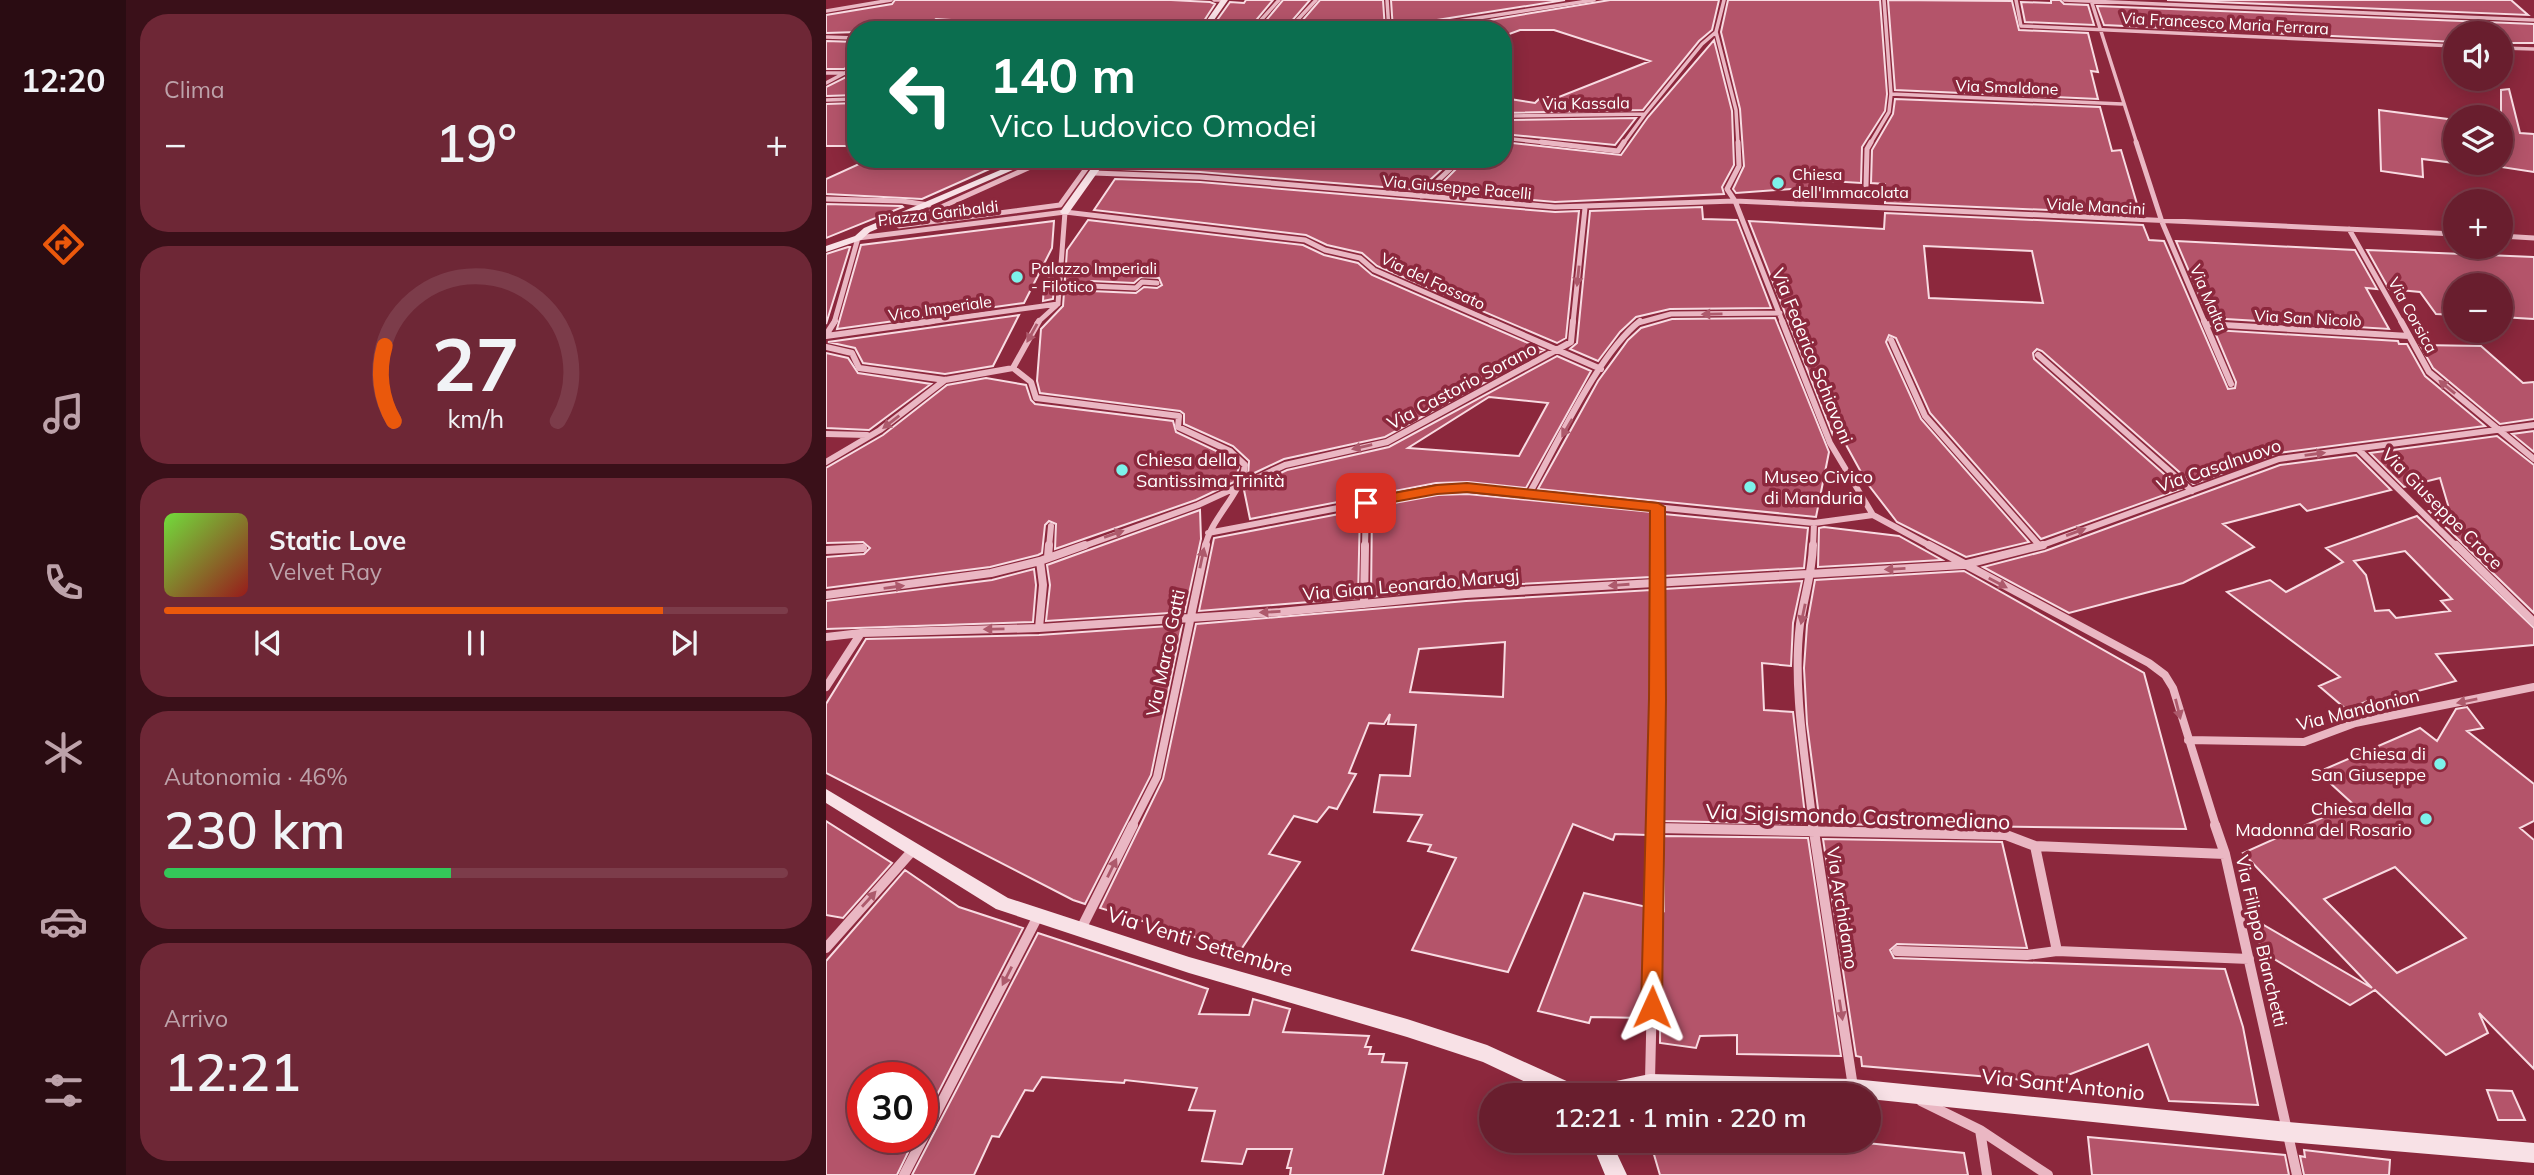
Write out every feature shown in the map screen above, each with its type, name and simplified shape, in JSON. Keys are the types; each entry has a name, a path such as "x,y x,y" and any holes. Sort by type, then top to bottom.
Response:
{"street":[{"path":"826,11 864,2 891,0"},
{"path":"1214,0 1225,0"},
{"path":"1210,21 1225,0"},
{"path":"1260,21 1279,0"},
{"path":"1296,21 1316,0"},
{"path":"1387,0 1388,21"},
{"path":"1458,21 1594,0"},
{"path":"1724,0 1716,32 1736,110 1740,166 1727,189 1735,201"},
{"path":"1866,186 1867,149 1889,112 1891,94 1884,0"},
{"name":"Via Francesco Maria Ferrara","path":"2016,0 2021,26 2443,45"},
{"path":"2064,0 2534,20"},
{"name":"Via Malta","path":"2091,1 2162,222 2231,384"},
{"name":"Via Kassala","path":"1512,117 1645,114 1702,44 1716,32"},
{"path":"826,37 847,38"},
{"path":"2513,48 2534,49"},
{"path":"826,83 847,72"},
{"path":"826,74 844,73"},
{"name":"Via Smaldone","path":"1891,94 2122,104"},
{"path":"826,100 847,99"},
{"path":"1512,139 1618,151 1645,114"},
{"name":"Piazza Garibaldi","path":"858,238 867,230 1013,168"},
{"name":"Piazza Garibaldi","path":"1028,168 899,226 1060,205 1087,168"},
{"path":"1013,368 1037,323 1058,304 1065,212 1097,168"},
{"path":"1422,196 1452,168"},
{"name":"Via Giuseppe Pacelli","path":"1094,173 1200,177 1585,208 1735,201"},
{"path":"826,199 902,201 929,205"},
{"name":"Viale Mancini","path":"1735,201 2443,233"},
{"name":"Via Federico Schiavoni","path":"1735,201 1830,443 1873,515"},
{"name":"Via Castorio Sorano","path":"826,595 991,573 1044,559 1198,505 1285,465 1387,442 1493,382 1571,342 1585,208"},
{"name":"Piazza Garibaldi","path":"858,238 1065,212 1126,219"},
{"name":"Via del Fossato","path":"1126,219 1305,240 1331,252 1358,256 1367,261 1374,270 1601,369"},
{"name":"Via Corsica","path":"2349,229 2429,372 2534,459"},
{"path":"2513,237 2534,238"},
{"path":"826,249 858,238"},
{"path":"826,335 837,319 858,238"},
{"path":"1091,286 1136,288 1142,282 1157,283"},
{"name":"Vico Imperiale","path":"826,335 1058,304"},
{"path":"1529,494 1601,369 1623,336 1640,321 1694,315 1780,313"},
{"name":"Via San Nicolò","path":"2206,324 2409,336"},
{"path":"1891,340 1925,416 2040,545"},
{"path":"826,347 852,353 859,368 945,380 1013,368 1031,382 1036,398 1179,416 1178,428 1230,451 1245,465 1237,487"},
{"path":"2038,355 2192,491"},
{"path":"826,462 880,430 945,380"},
{"name":"Via Casalnuovo","path":"1963,565 2040,545 2279,459 2534,425"},
{"path":"826,434 868,435"},
{"name":"Via Giuseppe Croce","path":"2358,449 2534,622"},
{"name":"Via Marco Gatti","path":"1081,929 1157,777 1208,533 1224,503 1237,487"},
{"path":"1208,533 1437,489 1467,488 1814,523 1873,515"},
{"path":"1364,604 1366,503"},
{"path":"1650,1083 1656,828 1658,507"},
{"name":"Via Filippo Bianchetti","path":"1873,515 2149,663 2165,675 2173,688 2225,853 2297,1175"},
{"name":"Via Archidamo","path":"1814,523 1812,574 1800,624 1799,706 1814,832 1852,1083"},
{"path":"1039,628 1044,559 1051,526"},
{"path":"826,550 863,548"},
{"name":"Via Gian Leonardo Marugj","path":"826,637 861,633 1039,628 1656,582 1963,565"},
{"path":"826,687 861,633"},
{"name":"Via Mandonion","path":"2188,740 2304,742 2355,723 2534,687"},
{"name":"Via Venti Settembre","path":"826,795 1002,904 1189,965 1487,1054 1550,1083"},
{"name":"Via Sigismondo Castromediano","path":"1656,828 2006,835 2035,846 2225,853"},
{"path":"2035,846 2057,951"},
{"path":"826,948 913,850"},
{"path":"904,1175 1039,916"},
{"path":"1897,950 2027,955 2057,951 2249,959"},
{"name":"Via Sant'Antonio","path":"1881,1091 2288,1132 2534,1153"},
{"path":"1905,1093 1980,1130 2048,1175"},
{"path":"1980,1130 1987,1175"},
{"path":"1606,1153 1616,1175"}],"building":[{"path":"895,0 1171,0 1215,4 1204,21 847,21 847,32 826,33 826,15 892,4"},
{"path":"1246,0 1273,0 1256,21 1216,21 1230,2 1244,3"},
{"path":"1283,0 1310,0 1292,21 1266,21"},
{"path":"1320,0 1383,0 1384,21 1302,21"},
{"path":"1391,0 1565,0 1431,21 1392,21"},
{"path":"1610,0 1719,0 1712,30 1699,41 1643,110 1512,113 1512,99 1535,103 1541,97 1559,97 1650,61 1554,30 1520,30 1512,33 1512,21 1484,21"},
{"path":"1728,0 1880,0 1887,94 1885,111 1862,147 1861,183 1814,180 1817,187 1736,193 1733,189 1744,166 1740,109 1721,32"},
{"path":"1888,0 2012,1 2019,30 2088,33 2098,72 2091,71 2098,99 1895,90"},
{"path":"2051,0 2060,0 2064,4 2088,5 2094,25 2025,22 2021,2 2051,3"},
{"path":"2167,0 2511,0 2528,15"},
{"path":"2097,6 2461,21 2443,21 2443,41 2104,25"},
{"path":"2513,23 2534,24 2534,43 2513,43"},
{"path":"1714,40 1732,111 1734,165 1722,187 1724,194 1555,202 1434,191 1457,168 1512,168 1512,143 1621,155 1648,117"},
{"path":"826,41 847,42 847,68 826,69"},
{"path":"847,76 847,95 826,96 826,87"},
{"path":"2501,91 2510,91 2513,105 2501,105"},
{"path":"1895,99 2100,107 2112,151 2121,150 2140,214 1885,203 1885,184 1871,183 1872,150 1893,114"},
{"path":"847,103 847,146 826,146 826,104"},
{"path":"2513,105 2520,133 2534,134 2534,172 2513,169"},
{"path":"2379,110 2443,118 2443,162 2422,159 2423,177 2381,171"},
{"path":"1636,118 1615,145 1512,135 1512,120"},
{"path":"850,168 992,168 922,199 826,194 826,179"},
{"path":"1443,168 1419,190 1200,172 1122,169"},
{"path":"1115,179 1200,182 1555,212 1579,211 1566,338 1557,343 1377,266 1362,253 1327,245 1306,235 1094,210"},
{"path":"826,204 902,206 903,207 826,238"},
{"path":"1702,207 1703,219 1737,220 1771,308 1670,309 1636,317 1620,332 1598,361 1570,349 1577,343 1590,211"},
{"path":"1885,213 2143,225 2149,240 2164,241 2228,389 2235,388 2236,382 2214,330 2398,341 2399,344 2407,344 2425,376 2485,426 2278,453 2193,484 2037,349 2033,353 2034,359 2181,489 2041,539 1930,413 1896,338 1889,335 1886,342 1921,419 2029,542 1966,557 1897,522 1867,483 1834,423 1832,433 1749,221 1884,229","holes":["1924,246 2032,251 2043,303 1929,298"]},
{"path":"1088,220 1303,245 1324,255 1358,263 1372,275 1544,350 1385,437 1284,459 1248,476 1249,461 1233,446 1184,424 1184,414 1180,411 1040,393 1037,381 1041,329 1063,306 1067,250","holes":["1141,277 1159,278 1162,285 1157,288 1144,287 1136,293 1091,291 1086,286 1091,281 1134,283"]},
{"name":"Palazzo Imperiali - Filotico","path":"1054,221 1052,248 1024,303 837,329 861,245"},
{"path":"2176,241 2355,250 2377,289 2366,288 2389,329 2209,318"},
{"path":"850,247 826,324 826,254"},
{"path":"2367,250 2443,253 2443,259 2534,257 2534,319 2513,318 2513,273 2443,273 2443,314 2436,314 2420,292 2389,289"},
{"path":"1055,268 1053,299 1043,301 1044,285"},
{"path":"1019,315 993,366 945,374 863,363 855,348 828,342"},
{"path":"1775,318 1829,452 1816,517 1538,489 1598,381 1628,340 1641,328 1672,319"},
{"path":"2420,345 2481,346 2523,383 2534,382 2534,419 2500,424 2433,368"},
{"path":"826,353 848,358 858,373 931,384 869,430 826,428"},
{"path":"1557,356 1591,371 1526,488 1468,482 1436,483 1250,519 1244,490 1287,470 1389,447","holes":["1489,397 1548,403 1519,456 1408,448"]},
{"path":"986,378 1026,385 1035,404 1173,421 1176,432 1227,456 1239,467 1234,482 1196,500 1055,549 1056,524 1049,521 1045,525 1042,553 1038,555 990,567 826,588 826,557 864,554 870,548 863,542 826,543 826,468 883,435 947,385"},
{"path":"2534,431 2534,452 2512,434"},
{"path":"2497,436 2534,465 2534,613 2429,511 2448,505 2440,478 2404,487 2370,453"},
{"path":"2356,455 2391,490 2307,511 2300,504 2223,524 2254,547 2183,583 2069,613 1983,567 2045,551 2280,465"},
{"path":"1467,494 1652,512 1651,577 1466,587 1371,597 1372,507 1438,495"},
{"path":"1200,510 1201,539 1185,612 1046,621 1050,585 1047,565"},
{"path":"1360,510 1358,598 1199,611 1214,538"},
{"path":"1664,514 1808,528 1804,568 1664,576"},
{"path":"2417,516 2534,628 2534,645 2436,654 2456,681 2373,703 2370,700 2347,710 2319,686 2340,677 2227,592 2270,580 2286,592 2343,562 2326,548","holes":["2405,551 2452,599 2441,601 2450,611 2396,618 2389,610 2375,611 2366,575 2354,561"]},
{"path":"1819,528 1899,536 1942,560 1818,567"},
{"path":"1034,569 1036,585 1033,622 826,629 826,601 992,580"},
{"path":"1964,571 2144,673 2186,829 1820,824 1807,724 1804,668 1807,625 1815,580"},
{"path":"1802,581 1793,623 1791,666 1762,663 1764,710 1793,712 1806,824 1663,821 1664,589"},
{"path":"1651,590 1648,835 1615,834 1613,840 1573,824 1508,972 1412,950 1456,858 1428,851 1431,845 1408,841 1422,815 1374,812 1380,775 1410,776 1416,725 1388,724 1390,714 1384,724 1369,723 1349,773 1356,774 1337,809 1329,807 1317,822 1294,816 1269,854 1300,862 1240,951 1100,908 1163,779 1196,624 1466,601","holes":["1505,642 1503,697 1410,692 1419,649"]},
{"path":"1182,625 1151,775 1085,904 826,773 826,704 866,639 1039,635"},
{"path":"2467,707 2483,728 2467,731 2534,784 2534,821 2520,828 2534,840 2534,1069 2479,1013 2488,1033 2446,1055 2375,990 2350,1005 2261,951 2255,920 2372,988 2243,853 2353,804 2318,772 2420,728 2437,741 2456,709","holes":["2395,867 2466,938 2397,973 2324,899"]},
{"path":"826,821 892,863 843,918 826,915"},
{"path":"1663,836 1808,838 1841,1056 1737,1054 1737,1035 1700,1036 1696,1048 1660,1043"},
{"path":"1823,839 2002,842 2027,948 1897,944 1890,950 1894,958 2225,969 2243,1027 2258,1105 2169,1101 2148,1044 2050,1082 1862,1066 1861,1057 1856,1056"},
{"path":"905,870 959,907 1023,928 938,1093 938,1062 847,1062 847,1153 908,1153 897,1175 826,1175 826,961"},
{"path":"1584,893 1647,907 1644,1018 1591,1017 1589,1023 1538,1011"},
{"path":"1038,933 1208,989 1199,1014 1249,1015 1253,999 1290,1009 1283,1032 1369,1036 1365,1047 1371,1047 1369,1054 1384,1054 1382,1062 1407,1063 1383,1175 1290,1175 1291,1168 1287,1168 1292,1149 1247,1149 1242,1164 1202,1161 1215,1111 1189,1110 1197,1088 1125,1080 1124,1083 1042,1077 1033,1091 1025,1090 999,1137 992,1136 974,1175 912,1175 923,1153 938,1153 938,1125"},
{"path":"2487,1090 2512,1091 2525,1120 2498,1120"},
{"path":"2088,1137 2285,1155 2289,1175 2092,1175"},
{"path":"1881,1144 1964,1153 1968,1175 1660,1175 1654,1153 1881,1153"},
{"path":"2304,1150 2390,1160 2389,1175 2304,1175 2300,1156 2305,1157"}],"place":[{"name":"Chiesa dell'Immacolata","path":"1778,183"},
{"name":"Palazzo Imperiali - Filotico","path":"1017,277"},
{"name":"Chiesa della Santissima Trinità","path":"1122,470"},
{"name":"Museo Civico di Manduria","path":"1750,487"},
{"name":"Chiesa di San Giuseppe","path":"2440,764"},
{"name":"Chiesa della Madonna del Rosario","path":"2426,819"}],"route":[{"path":"1366,503 1437,489 1467,488 1658,507 1658,699 1652,1007"}]}
